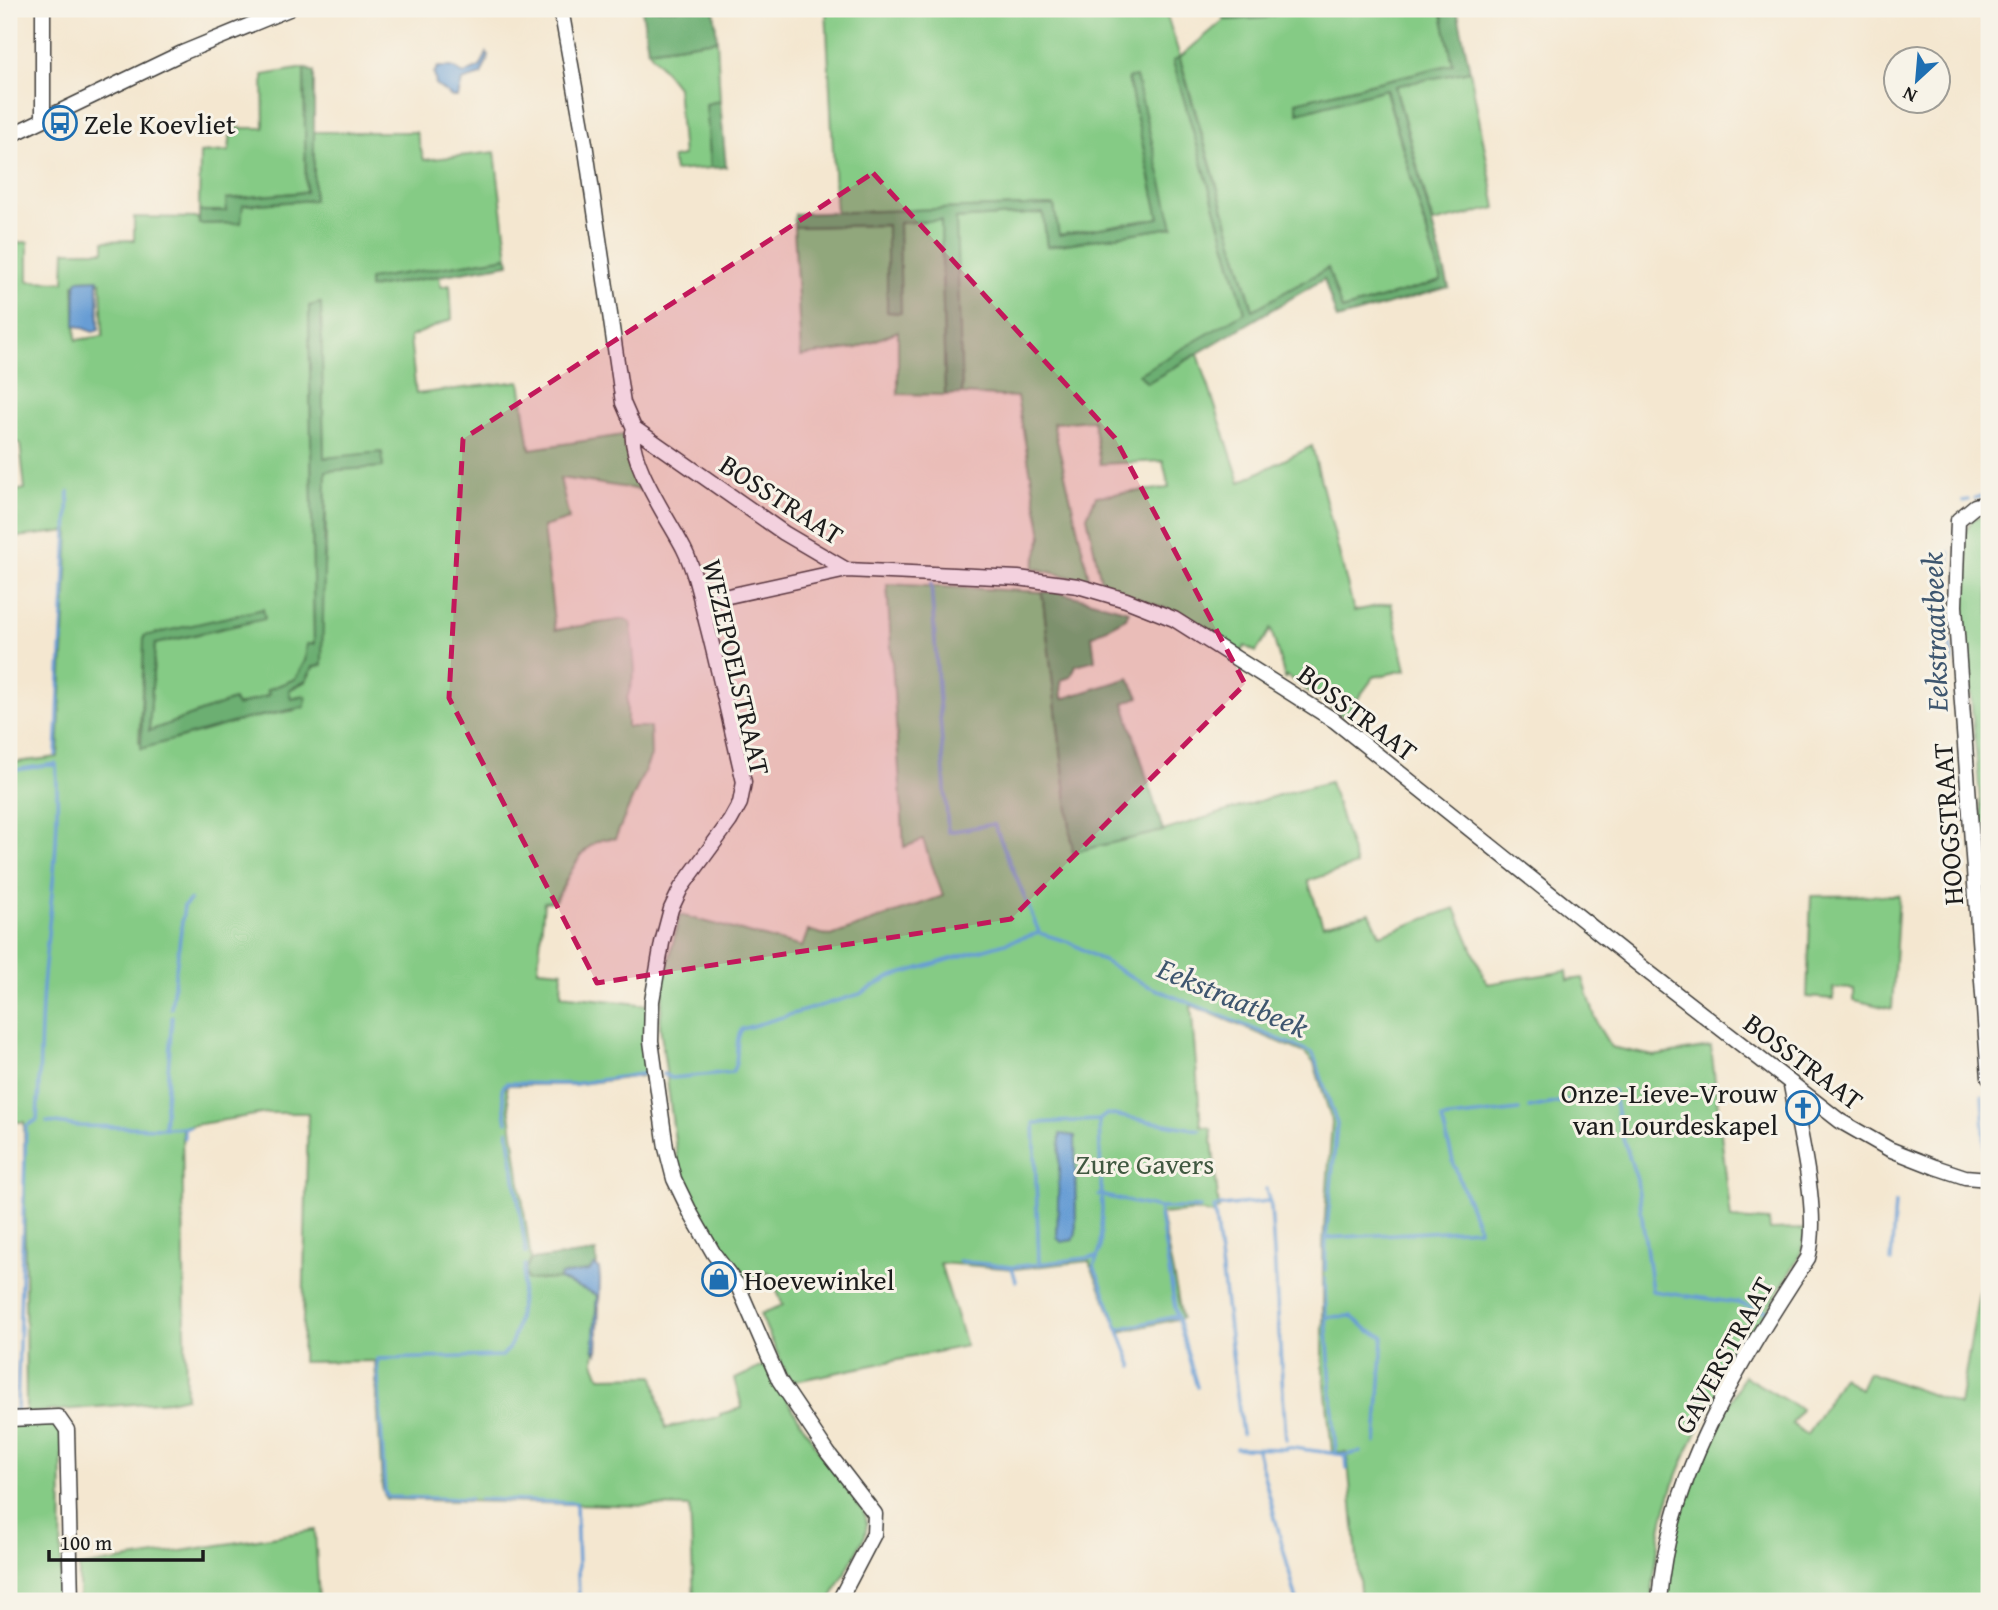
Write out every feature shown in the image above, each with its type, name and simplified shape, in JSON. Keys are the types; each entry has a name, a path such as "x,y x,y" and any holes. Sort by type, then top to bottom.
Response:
{"street":[{"path":"43,9 43,119"},
{"path":"9,136 258,14 289,9"},
{"name":"WEZEPOELSTRAAT","path":"561,9 585,143 623,403 634,428 632,439 635,452 650,487 685,551 701,602 744,782 740,803 681,888 671,909 662,943 652,1001 651,1041 663,1124 674,1179 714,1254 738,1286 779,1380 828,1453 875,1514 874,1534 839,1601"},
{"name":"BOSSTRAAT","path":"634,428 785,533 847,570 1018,578 1078,586 1126,600 1174,620 1335,720 1815,1103 1889,1149 1965,1177 1989,1179"},
{"name":"HOOGSTRAAT","path":"1989,502 1975,506 1958,520 1955,593 1989,1078"},
{"path":"701,602 847,570"},
{"name":"GAVERSTRAAT","path":"1659,1601 1671,1521 1697,1451 1808,1258 1812,1244 1811,1214 1791,1085"},
{"path":"1799,1133 1801,1120 1815,1103"},
{"path":"9,1419 58,1417 67,1430 71,1601"}],"highlighted area":[{"path":"873,173 1115,438 1245,684 1011,919 597,983 449,698 463,439"}],"green space":[{"path":"642,9 714,9 717,40 648,50"},
{"path":"826,9 1132,9 1136,19 1165,9 1180,57 1224,20 1264,18 1293,9 1441,9 1453,64 1296,102 1298,113 1385,88 1441,281 1341,310 1328,268 1253,310 1180,58 1173,61 1245,312 1147,383 1198,354 1240,482 1312,446 1354,611 1391,603 1406,670 1374,677 1344,717 1287,676 1285,678 1271,629 1256,652 1245,646 1240,654 1172,611 1102,586 1087,516 1096,496 1169,488 1163,461 1100,464 1093,420 1053,423 1090,582 1033,568 1042,536 1017,397 962,394 955,219 1043,213 1047,247 1173,227 1128,78 1159,218 1058,235 1054,205 836,213"},
{"path":"1219,9 1293,9 1264,18 1224,20"},
{"path":"1441,9 1457,9 1470,71 1395,86 1449,287 1337,319 1324,279 1147,383 1139,374 1245,312 1173,61 1179,57 1253,310 1328,268 1342,310 1441,281 1386,89 1298,113 1296,102 1453,64"},
{"path":"717,40 720,101 706,104 711,168 674,171 672,158 683,156 677,87 648,50"},
{"path":"304,68 306,192 227,199 226,211 199,211 200,153 229,151 231,128 264,128 263,75"},
{"path":"304,68 314,72 314,200 243,205 241,223 199,224 199,211 226,211 226,199 306,192"},
{"path":"1470,71 1496,208 1433,223 1395,85"},
{"path":"1136,77 1173,227 1047,247 1043,213 956,219 962,394 945,395 941,220 899,223 901,313 887,312 887,225 794,227 795,214 1054,205 1059,235 1159,218 1128,78"},
{"path":"720,101 726,167 711,168 706,104"},
{"path":"314,132 416,132 424,160 495,152 508,257 370,279 370,288 439,276 441,287 450,285 452,319 410,337 416,394 520,381 530,449 623,435 643,490 560,478 569,519 543,527 555,630 625,619 631,623 635,671 627,699 627,727 650,727 651,756 615,839 604,839 586,850 555,901 544,902 538,969 562,971 561,995 647,1005 650,1075 573,1085 506,1085 531,1260 525,1270 527,1280 559,1279 597,1294 594,1362 600,1377 654,1376 665,1428 720,1417 720,1414 742,1408 735,1379 765,1365 826,1462 863,1510 867,1524 865,1536 830,1601 694,1601 690,1507 386,1499 382,1487 375,1361 302,1362 308,1113 267,1113 182,1127 186,1397 169,1401 26,1413 24,1122 9,1122 9,763 58,757 69,531 9,538 9,492 25,489 20,443 9,445 9,243 28,242 28,281 64,282 65,251 104,251 104,241 134,240 134,217 198,218 199,224 241,223 242,205 314,200","holes":["101,282 103,336 76,340 74,284","320,303 324,459 381,452 383,467 326,470 326,547 313,667 306,681 288,690 291,700 302,695 296,710 246,719 177,739 139,742 145,636 265,619 155,644 149,731 234,700 237,706 269,695 267,690 295,679 305,661 307,645 314,645 309,306"]},
{"path":"941,220 945,395 898,394 898,331 857,348 801,356 794,227 887,225 887,312 900,313 899,223"},
{"path":"508,257 509,264 369,288 369,279"},
{"path":"321,303 324,458 382,452 383,467 326,471 322,665 313,667 306,681 289,690 291,699 306,696 305,707 246,719 141,749 144,636 263,609 265,618 155,644 149,731 233,700 237,706 269,695 267,690 295,679 305,661 307,644 314,644 309,306"},
{"path":"1989,513 1989,900 1963,606 1964,533 1973,519"},
{"name":"Zure Gavers","path":"887,584 1042,592 1073,852 1163,831 1330,782 1356,865 1308,881 1323,925 1370,913 1380,935 1455,908 1487,984 1567,971 1568,980 1583,978 1598,1026 1611,1047 1654,1056 1711,1047 1731,1219 1769,1221 1770,1230 1806,1229 1801,1253 1705,1416 1674,1483 1664,1516 1651,1601 1361,1601 1347,1452 1332,1452 1323,1364 1323,1243 1332,1122 1314,1063 1305,1053 1191,1005 1201,1126 1211,1128 1219,1209 1215,1210 1215,1214 1196,1211 1161,1214 1182,1318 1119,1332 1089,1261 1015,1269 940,1263 966,1346 790,1382 760,1314 783,1305 769,1272 744,1284 699,1217 679,1172 660,1025 664,980 680,915 802,947 808,931 831,936 943,896 923,840 904,847"},
{"path":"1042,592 1058,592 1129,611 1126,618 1092,636 1095,660 1076,665 1071,677 1061,680 1062,699 1129,678 1139,697 1124,703 1163,831 1073,852"},
{"path":"1899,895 1892,1009 1854,1000 1854,989 1834,988 1833,999 1807,997 1811,896"},
{"path":"596,1252 597,1266 589,1271 561,1275 559,1279 527,1280 525,1270 531,1260"},
{"path":"1982,1276 1989,1276 1989,1601 1666,1601 1673,1541 1686,1498 1703,1456 1744,1376 1801,1409 1792,1424 1807,1435 1842,1377 1860,1389 1868,1372 1960,1405"},
{"path":"46,1422 62,1431 61,1601 9,1601 9,1426"},
{"path":"315,1530 319,1601 79,1601 79,1567"}],"water":[{"path":"487,53 489,56 481,75 462,81 458,97 452,97 436,85 434,73 438,67 452,67 464,74 480,67"},
{"path":"98,279 99,330 93,332 75,325 76,286 78,280"},
{"path":"1060,1134 1075,1136 1076,1233 1073,1240 1061,1242 1057,1237"},
{"path":"595,1265 599,1269 600,1280 597,1353 593,1348 597,1295 559,1279 561,1275 589,1271"}],"waterway":[{"path":"56,755 69,492"},
{"name":"Eekstraatbeek","path":"1975,498 1989,494"},
{"name":"Eekstraatbeek","path":"1963,501 1968,500"},
{"name":"Eekstraatbeek","path":"1950,552 1947,599 1952,663"},
{"path":"931,583 948,832 994,824 1039,932"},
{"path":"9,771 56,764 57,792 56,848 43,987 37,1120 26,1126 17,1410 9,1411"},
{"path":"171,1008 184,906 190,900"},
{"name":"Eekstraatbeek","path":"663,1074 672,1078 732,1072 742,1029 860,994 890,977 1039,933 1069,942 1148,986 1313,1053 1337,1124 1326,1238 1479,1229 1454,1165 1442,1119 1519,1110"},
{"path":"47,1122 78,1126 164,1128 172,1016"},
{"name":"Eekstraatbeek","path":"507,1122 502,1089 506,1083 573,1084 648,1073"},
{"name":"Eekstraatbeek","path":"1529,1108 1613,1091 1621,1132 1637,1180 1652,1291 1738,1303 1768,1312"},
{"name":"Eekstraatbeek","path":"1978,1171 1986,1165 1982,1096"},
{"path":"1099,1120 1107,1114 1200,1130"},
{"path":"1039,1264 1034,1123 1099,1120 1102,1209 1100,1250 1094,1266 1133,1367"},
{"path":"184,1127 184,1138"},
{"path":"164,1128 189,1127"},
{"name":"Eekstraatbeek","path":"508,1130 526,1253"},
{"path":"1266,1189 1271,1207 1286,1440"},
{"path":"1099,1195 1159,1208 1200,1208"},
{"path":"1242,1434 1214,1207 1268,1201"},
{"name":"Eekstraatbeek","path":"1891,1262 1895,1203"},
{"path":"1159,1208 1175,1308 1197,1387"},
{"path":"1325,1271 1326,1238"},
{"path":"959,1261 1012,1267 1095,1257"},
{"name":"Eekstraatbeek","path":"470,1499 388,1497 385,1492 377,1359 502,1356 513,1339 525,1265"},
{"path":"1012,1267 1016,1281"},
{"path":"1325,1278 1326,1317 1351,1316 1369,1331 1383,1336 1376,1443"},
{"path":"1119,1329 1177,1316"},
{"path":"1326,1317 1336,1454"},
{"path":"1286,1447 1346,1455 1347,1469"},
{"path":"1236,1448 1286,1449"},
{"path":"1257,1449 1297,1601"},
{"path":"1346,1455 1360,1452"},
{"name":"Eekstraatbeek","path":"479,1499 576,1503 579,1601"}],"place":[{"name":"Zele Koevliet","path":"60,123"},
{"name":"Onze-Lieve-Vrouw van Lourdeskapel","path":"1803,1108"},
{"name":"Hoevewinkel","path":"719,1279"}]}
